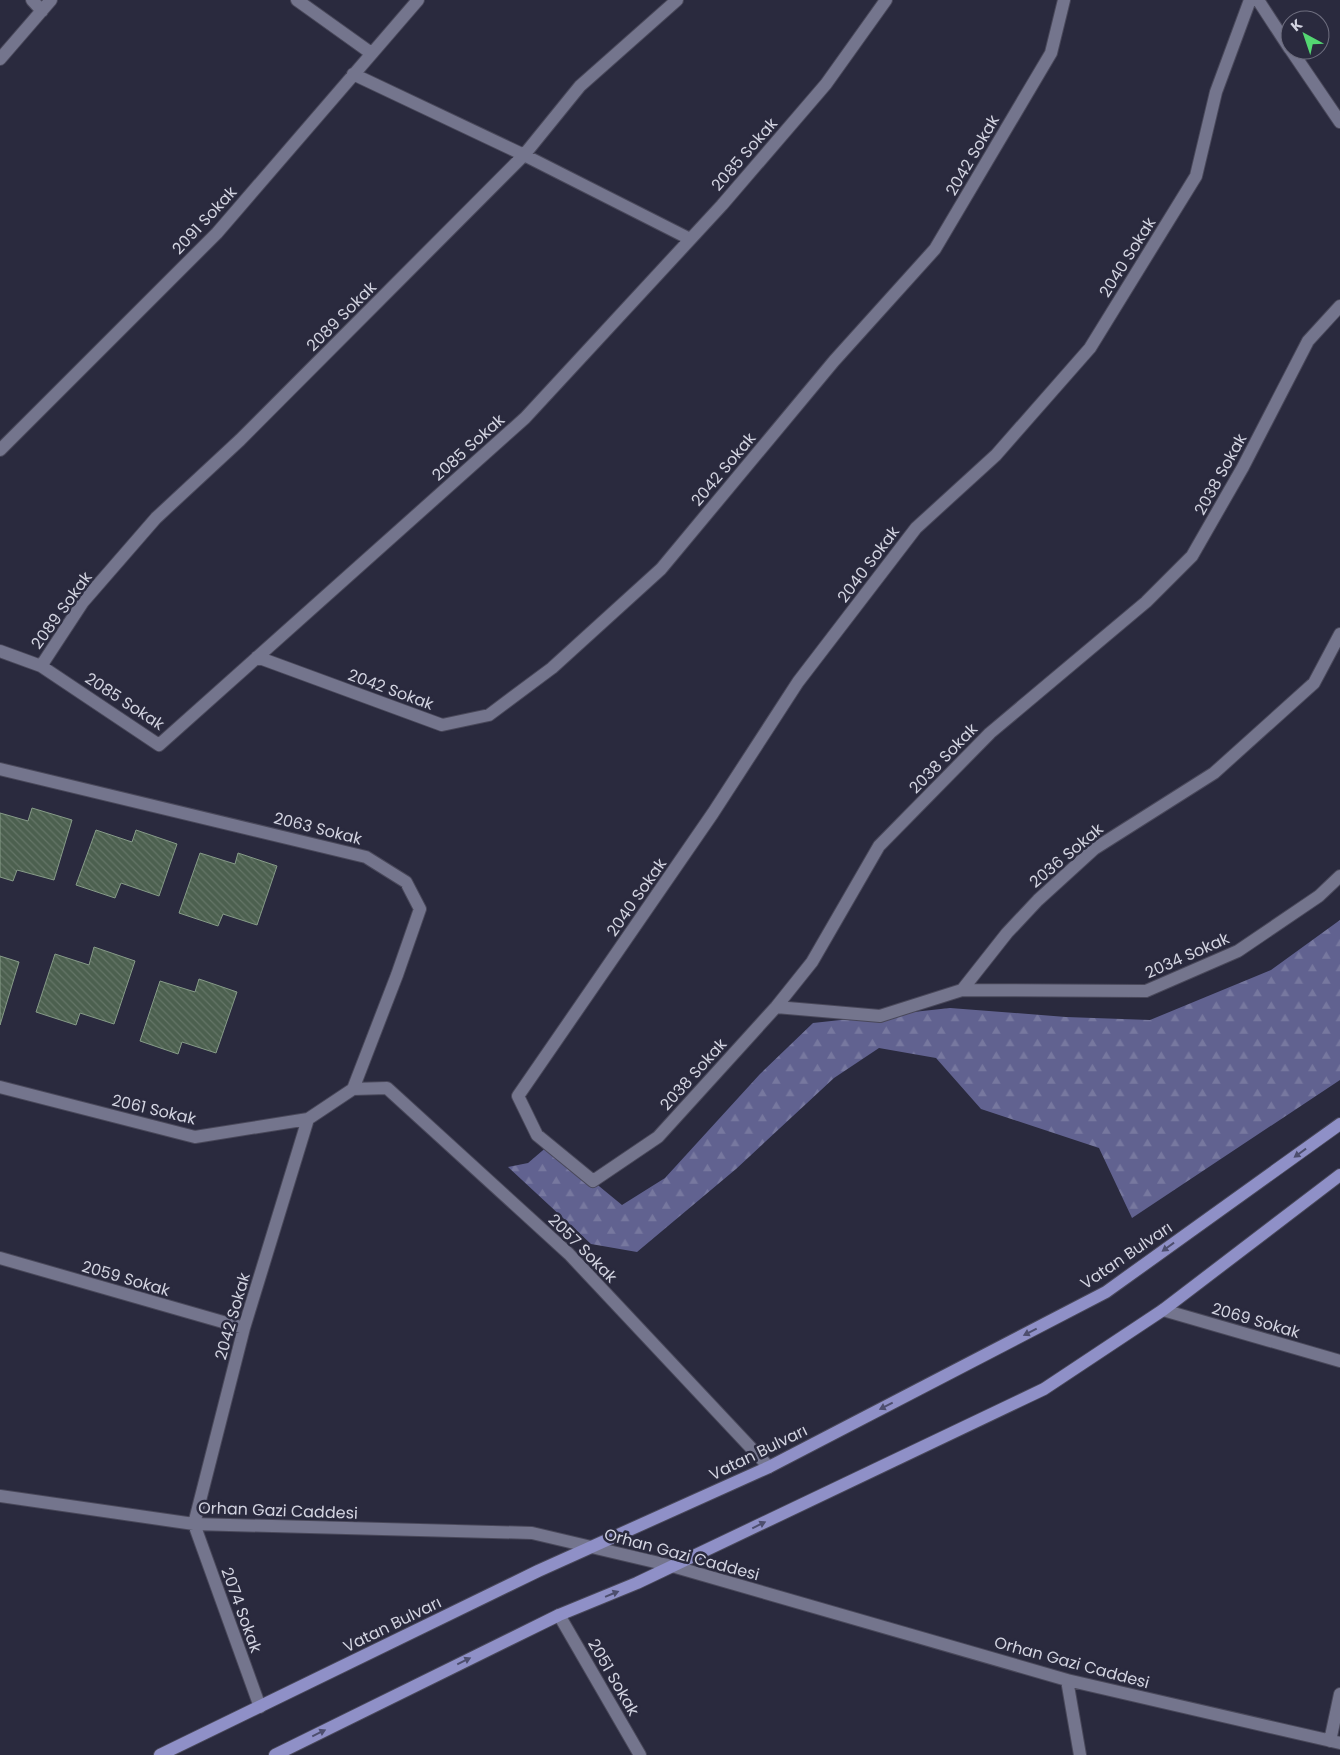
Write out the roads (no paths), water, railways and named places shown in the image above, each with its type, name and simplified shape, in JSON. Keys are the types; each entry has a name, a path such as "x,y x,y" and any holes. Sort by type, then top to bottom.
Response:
{"main road":[{"name":"Vatan Bulvarı","path":"160,1755 591,1547 769,1467 1106,1292 1340,1124"},
{"path":"275,1755 559,1615 638,1583 1044,1389 1163,1310 1340,1175"}],"street":[{"path":"32,0 42,10"},
{"path":"0,59 51,0"},
{"path":"297,0 371,52"},
{"name":"2091 Sokak","path":"0,450 217,232 418,0"},
{"name":"2089 Sokak","path":"41,666 83,602 156,518 240,440 524,155 580,86 677,0"},
{"name":"2085 Sokak","path":"0,651 41,666 159,745 525,418 690,239 826,84 886,0"},
{"name":"2042 Sokak","path":"257,657 442,725 489,715 552,668 661,569 834,361 935,249 1051,53 1064,0"},
{"name":"2040 Sokak","path":"549,1145 537,1135 518,1096 713,813 804,674 916,528 996,455 1090,348 1196,176 1216,92 1250,0"},
{"path":"1258,0 1280,34"},
{"path":"1297,60 1340,122"},
{"path":"353,74 524,155 690,239"},
{"name":"2038 Sokak","path":"549,1145 593,1182 658,1137 776,1007 812,962 880,846 990,732 1146,602 1192,556 1243,467 1308,342 1340,306"},
{"name":"2036 Sokak","path":"962,990 1006,933 1031,906 1094,849 1214,773 1314,683 1340,634"},
{"name":"2063 Sokak","path":"0,770 366,856 406,882 420,909 398,976 353,1089"},
{"name":"2034 Sokak","path":"962,990 1146,991 1238,951 1319,896 1340,876"},
{"path":"776,1007 880,1016 962,990"},
{"name":"2061 Sokak","path":"0,1086 195,1137 308,1119 353,1089"},
{"name":"2057 Sokak","path":"353,1089 387,1088 569,1254 769,1467"},
{"name":"2042 Sokak","path":"194,1524 244,1328 308,1119"},
{"name":"2059 Sokak","path":"0,1258 244,1328"},
{"name":"2069 Sokak","path":"1163,1310 1340,1361"},
{"name":"Orhan Gazi Caddesi","path":"0,1496 194,1524 532,1533 672,1566 1068,1680 1335,1742"},
{"name":"2074 Sokak","path":"194,1524 260,1707"},
{"name":"2051 Sokak","path":"559,1615 640,1755"},
{"path":"1068,1680 1080,1755"},
{"path":"1335,1742 1340,1694"}]}
